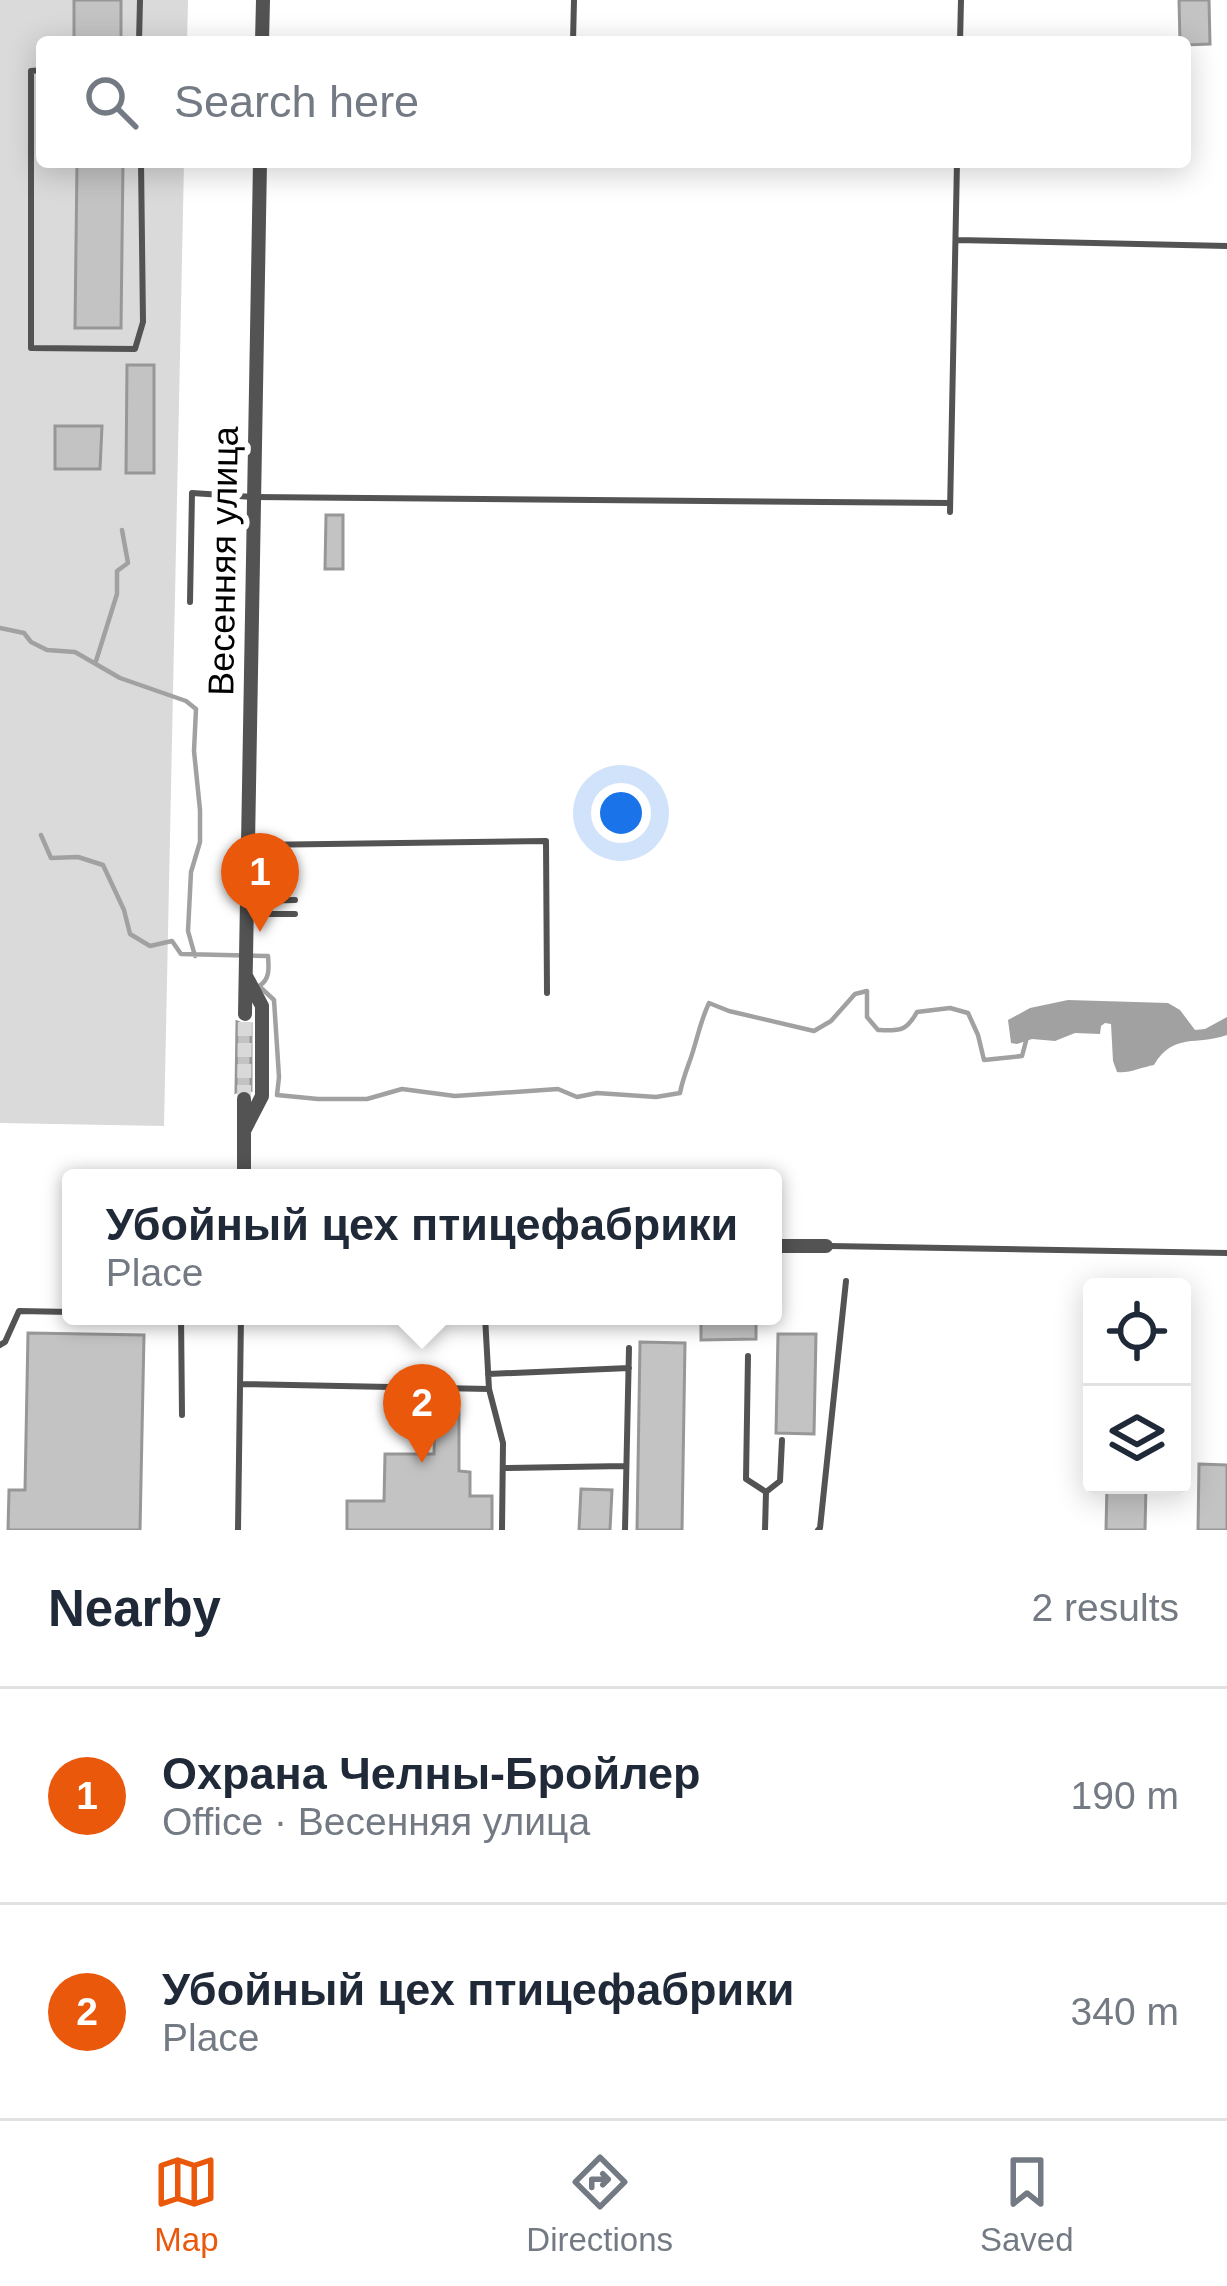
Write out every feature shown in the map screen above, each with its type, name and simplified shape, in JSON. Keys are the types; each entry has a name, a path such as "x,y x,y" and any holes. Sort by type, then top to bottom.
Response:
{"street":[{"path":"262,0 262,36"},
{"name":"Весенняя улица","path":"245,1013 260,168"},
{"path":"244,1131 262,1096 262,1006 246,968"},
{"path":"244,1103 244,1169"},
{"path":"782,1246 826,1246"}],"lane":[{"path":"139,36 140,0"},
{"path":"573,36 574,0"},
{"path":"960,36 961,0"},
{"path":"36,71 31,71 31,348 135,349 143,322 140,168"},
{"path":"190,602 192,493 950,507 957,168"},
{"path":"956,240 1227,247"},
{"path":"248,846 546,841 547,993"},
{"path":"247,908 295,900"},
{"path":"247,908 295,914"},
{"path":"826,1246 1227,1253"},
{"path":"818,1530 846,1281"},
{"path":"0,1345 19,1311 62,1312"},
{"path":"182,1325 182,1415"},
{"path":"238,1530 241,1325"},
{"path":"485,1325 489,1389 503,1442 502,1530"},
{"path":"625,1530 629,1348"},
{"path":"748,1356 746,1479 766,1492"},
{"path":"488,1374 629,1368"},
{"path":"240,1384 489,1389"},
{"path":"764,1530 766,1492 780,1481 782,1440"},
{"path":"503,1468 626,1466"}],"shaded area":[{"path":"0,0 188,0 187,36 36,36 36,168 184,168 164,1126 0,1123"},
{"path":"1068,1000 1168,1003 1195,1030 1227,1017 1227,1035 1178,1044 1154,1065 1121,1072 1113,1061 1111,1024 1101,1026 1100,1034 1011,1043 1008,1020 1030,1008"}],"building":[{"path":"74,0 121,0 121,36 74,36"},
{"path":"1179,0 1209,0 1210,44 1191,45 1191,36 1180,36"},
{"path":"77,168 123,168 121,328 75,328"},
{"path":"127,365 154,365 154,473 126,473"},
{"path":"55,426 102,426 100,469 55,469"},
{"path":"326,515 343,515 343,569 325,569"},
{"path":"237,1022 251,1024 251,1090 236,1092"},
{"path":"701,1325 756,1325 756,1339 701,1340"},
{"path":"28,1333 144,1335 140,1530 8,1530 9,1490 25,1490"},
{"path":"778,1334 816,1334 814,1434 776,1433"},
{"path":"640,1342 685,1343 682,1530 637,1530"},
{"path":"435,1412 459,1412 459,1471 470,1472 470,1496 492,1496 492,1530 347,1530 347,1501 384,1501 385,1454 434,1454"},
{"path":"1199,1464 1227,1465 1227,1530 1198,1530"},
{"path":"581,1489 612,1490 610,1530 579,1530"},
{"path":"1107,1494 1146,1494 1145,1530 1106,1530"}],"waterway":[{"path":"96,661 117,594 117,571 128,563 122,530"},
{"path":"0,628 24,633 47,650 75,652 120,678 186,701 196,709 200,842 191,872 188,931 195,956"},
{"path":"41,835 51,858 78,857 103,865 130,934 150,946 172,941 181,954 268,956 267,977 259,986 274,1000 277,1095 367,1099 402,1089 455,1096 558,1089 577,1097 680,1093 709,1003 814,1031 831,1021 855,994 867,991 867,1017 878,1030 901,1029 917,1012 950,1008 968,1013 984,1060 1022,1056 1026,1041"}],"tunnel":[{"path":"244,1099 245,1014"}],"place":[{"name":"Охрана Челны-Бройлер","path":"260,932"},
{"name":"Убойный цех птицефабрики","path":"422,1463"}]}
